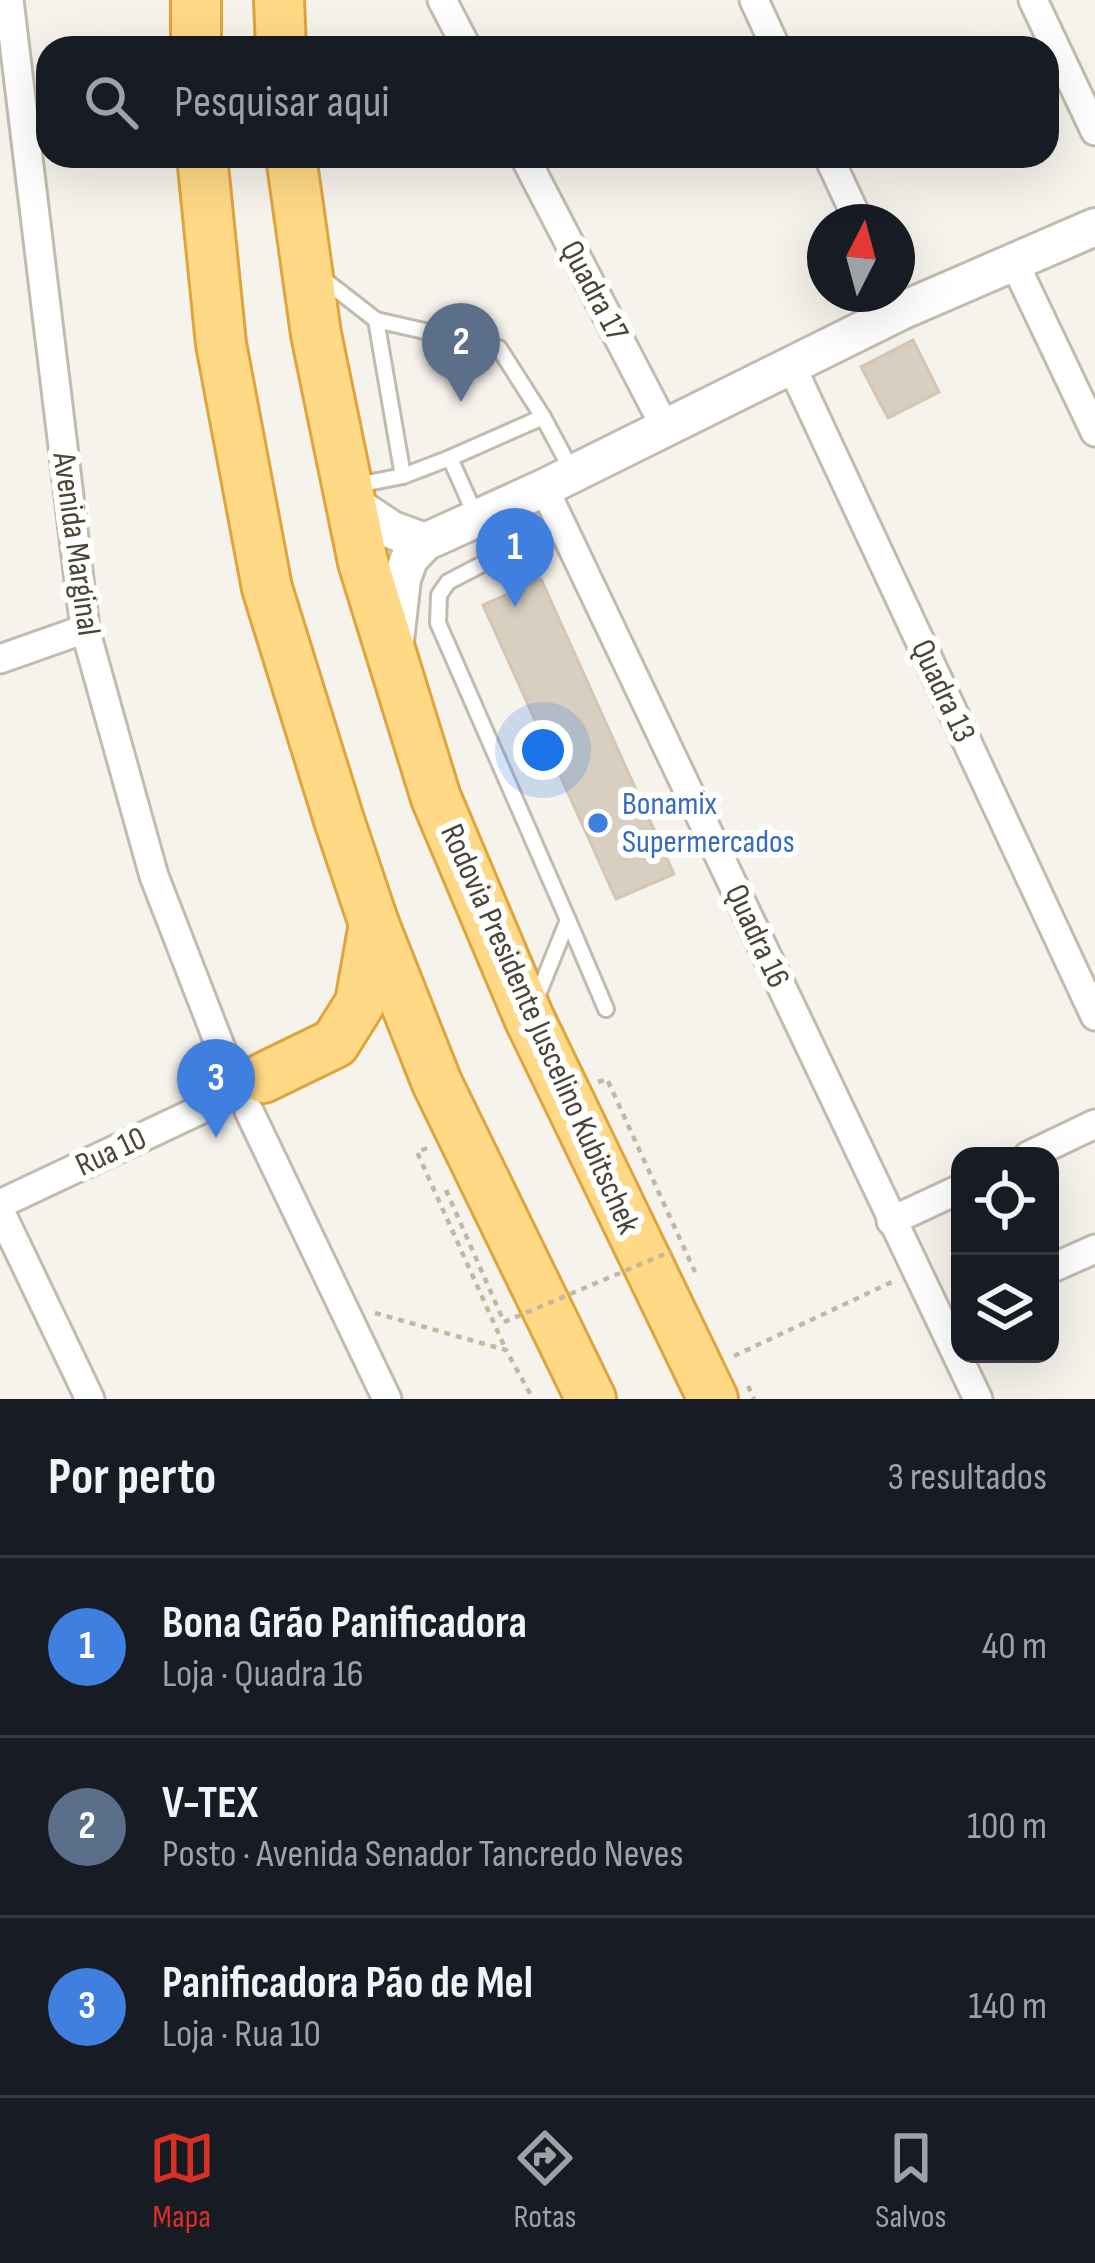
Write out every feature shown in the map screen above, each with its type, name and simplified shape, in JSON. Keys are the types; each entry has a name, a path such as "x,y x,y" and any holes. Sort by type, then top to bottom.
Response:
{"highway":[{"path":"196,0 196,36"},
{"path":"279,0 280,36"},
{"path":"203,168 221,344 267,589 374,924 436,1083 591,1399"},
{"name":"Rodovia Presidente Juscelino Kubitschek","path":"293,168 316,334 363,562 436,797 529,1018 730,1378"},
{"path":"240,1089 335,1043 360,1003 374,924"}],"street":[{"name":"Avenida Marginal","path":"9,0 85,629 154,877 240,1089 387,1399"},
{"path":"442,0 461,36"},
{"path":"754,0 770,36"},
{"path":"1034,0 1051,36"},
{"path":"1059,54 1095,131"},
{"name":"Quadra 17","path":"530,168 665,427"},
{"path":"834,168 851,204"},
{"path":"915,297 1016,264 1095,226"},
{"path":"1016,264 1095,432"},
{"path":"393,662 402,579 409,560 425,542 791,365 882,312"},
{"name":"Quadra 13","path":"791,365 1095,1016"},
{"name":"Quadra 16","path":"558,481 561,523 891,1221 916,1270 950,1315 978,1399"},
{"path":"351,495 392,530 425,542"},
{"path":"0,659 85,629"},
{"name":"Rua 10","path":"0,1207 240,1089"},
{"path":"1047,1147 1095,1124"},
{"path":"891,1221 951,1193"},
{"path":"0,1207 90,1399"},
{"path":"1059,1265 1095,1249"}],"lane":[{"path":"307,265 376,320 499,348 544,417 558,481"},
{"path":"376,320 404,476"},
{"path":"351,495 544,417"},
{"path":"450,458 477,518"},
{"path":"561,523 448,581 439,595 438,623 605,1009"},
{"path":"529,1018 568,920"}],"path":[{"path":"623,1119 704,1292"},
{"path":"428,1147 417,1152 533,1399"},
{"path":"447,1191 504,1322 672,1251"},
{"path":"754,1399 730,1378 916,1270"},
{"path":"341,1303 506,1349"}],"building":[{"path":"913,340 939,392 888,418 861,367"},
{"path":"541,579 674,874 616,899 483,605"}],"place":[{"name":"V-TEX","path":"461,402"},
{"name":"Bona Grão Panificadora","path":"515,607"},
{"name":"Bonamix Supermercados","path":"598,823"},
{"name":"Panificadora Pão de Mel","path":"216,1138"}]}
